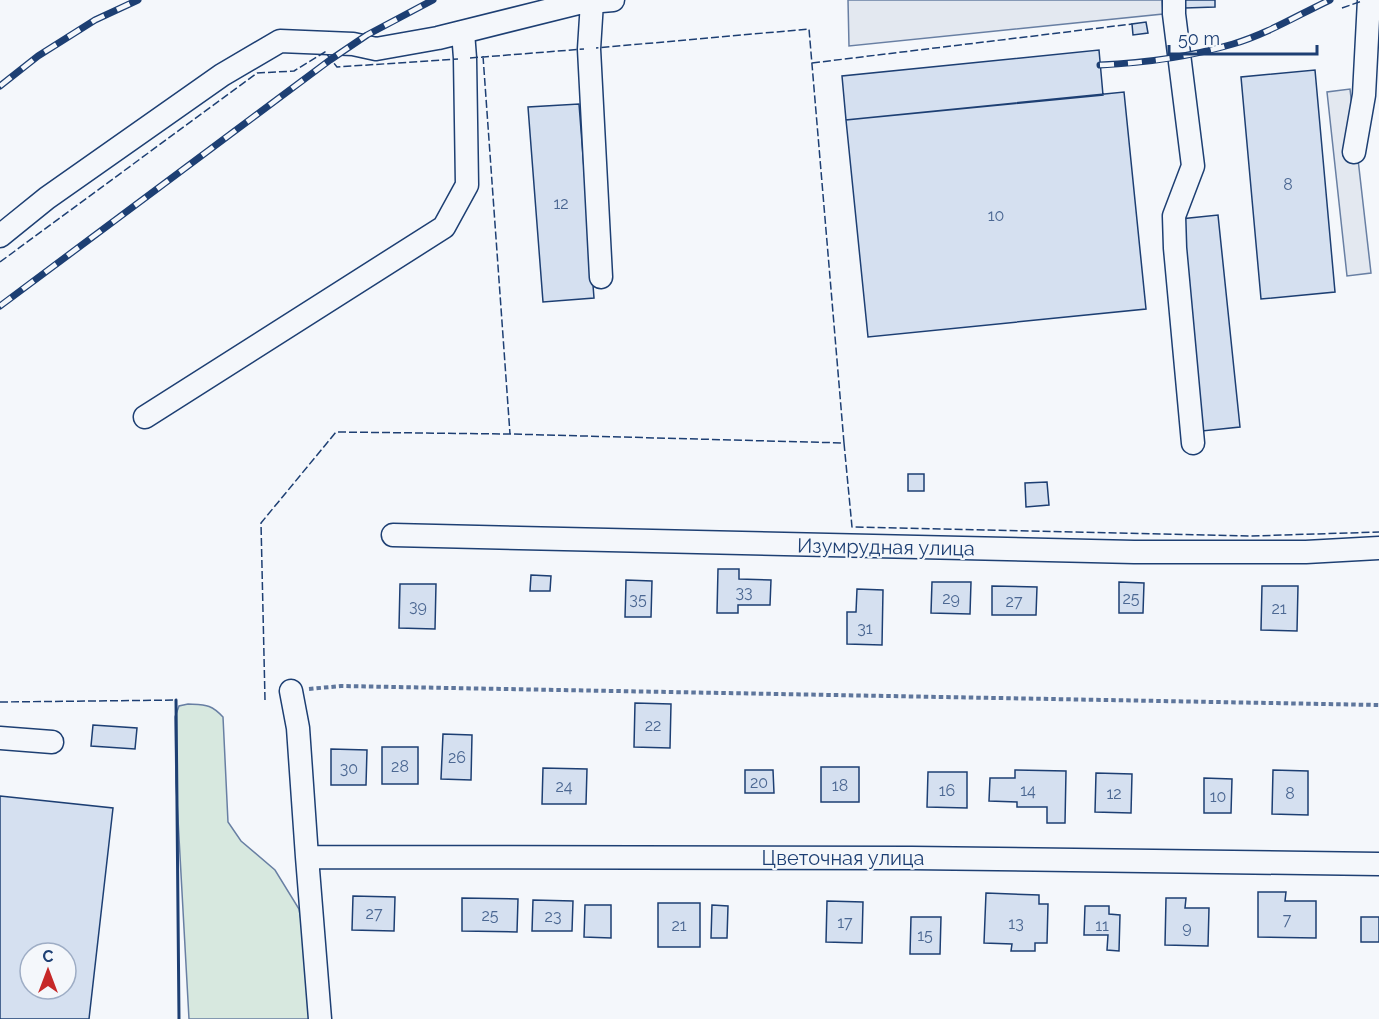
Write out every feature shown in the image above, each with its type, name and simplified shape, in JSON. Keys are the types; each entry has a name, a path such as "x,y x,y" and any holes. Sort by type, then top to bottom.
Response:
{"street":[{"path":"1174,0 1193,166 1174,216 1193,444"},
{"path":"1354,152 1364,95 1370,0"},
{"path":"0,236 47,198 212,81 280,41 353,44 376,49 438,38 578,3 602,1 589,49 601,277"},
{"path":"146,417 444,227 467,185 463,32"},
{"name":"Изумрудная улица","path":"393,535 1134,552 1306,552 1379,548"},
{"path":"291,691 298,728 320,1019"},
{"path":"0,738 52,742"},
{"name":"Цветочная улица","path":"306,857 912,858 1379,864"}],"path":[{"path":"291,691 340,686 1379,705"}],"shaded area":[{"path":"848,0 1162,0 1163,14 849,46"},
{"path":"1350,89 1371,273 1347,276 1327,92"},
{"path":"188,704 208,706 223,717 228,822 241,841 275,870 299,909 307,953 309,1019 189,1019 176,783 175,717 179,706"}],"building":[{"path":"1185,0 1215,0 1215,7 1185,8"},
{"path":"1146,22 1148,33 1133,35 1132,24"},
{"path":"1099,50 1103,95 846,120 842,76"},
{"path":"1315,70 1335,292 1261,299 1241,77"},
{"path":"1124,92 1146,309 868,337 846,120"},
{"path":"579,104 594,298 543,302 528,107"},
{"path":"1218,215 1240,427 1202,431 1180,219"},
{"path":"908,474 924,474 924,491 908,491"},
{"path":"1047,482 1049,505 1026,507 1025,483"},
{"path":"718,569 739,569 739,579 771,580 770,605 738,605 738,613 717,613"},
{"path":"531,575 551,576 550,591 530,591"},
{"path":"626,580 652,581 651,617 625,617"},
{"path":"932,582 971,582 970,614 931,613"},
{"path":"1119,582 1144,583 1143,613 1119,613"},
{"path":"400,584 436,584 435,629 399,628"},
{"path":"992,586 1037,587 1036,615 992,615"},
{"path":"1262,586 1298,586 1297,631 1261,630"},
{"path":"857,589 883,590 882,645 847,644 847,612 856,612"},
{"path":"635,703 671,704 670,748 634,747"},
{"path":"93,725 137,728 135,749 91,746"},
{"path":"443,734 472,735 471,780 441,779"},
{"path":"382,747 418,747 418,784 382,784"},
{"path":"331,749 367,750 366,785 331,785"},
{"path":"821,767 859,767 859,802 821,802"},
{"path":"543,768 587,769 586,804 542,804"},
{"path":"745,770 773,770 774,793 745,793"},
{"path":"1015,770 1066,771 1065,823 1047,823 1047,807 1017,807 1017,802 989,801 990,778 1015,778"},
{"path":"1273,770 1308,771 1308,815 1272,814"},
{"path":"928,772 967,772 967,808 927,807"},
{"path":"1096,773 1132,774 1131,813 1095,812"},
{"path":"1204,778 1232,779 1231,813 1204,813"},
{"path":"0,796 113,808 89,1019 0,1019"},
{"path":"1258,892 1286,892 1285,901 1316,901 1316,938 1258,937"},
{"path":"986,893 1039,895 1039,904 1048,904 1047,943 1035,943 1035,951 1011,951 1012,944 984,943"},
{"path":"353,896 395,897 394,931 352,930"},
{"path":"462,898 518,899 517,932 462,931"},
{"path":"1166,898 1186,898 1185,908 1209,908 1208,946 1165,945"},
{"path":"533,900 573,901 572,931 532,931"},
{"path":"827,901 863,902 862,943 826,942"},
{"path":"658,903 700,903 700,947 658,947"},
{"path":"585,905 611,905 611,938 584,937"},
{"path":"712,905 728,906 727,938 711,938"},
{"path":"1085,906 1109,906 1109,914 1120,915 1119,951 1107,950 1108,935 1084,935"},
{"path":"911,917 941,917 940,954 910,954"},
{"path":"1361,917 1379,917 1379,942 1361,942"}],"railway":[{"path":"0,86 38,56 95,20 138,0"},
{"path":"0,306 330,60 367,35 433,0"},
{"path":"1100,65 1167,59 1233,44 1270,30 1330,0"}],"fence":[{"path":"1342,8 1362,1"},
{"path":"812,63 1132,24"},
{"path":"265,700 261,523 336,432 844,443 809,29 596,48"},
{"path":"470,58 584,49"},
{"path":"0,262 257,73 294,71 325,52 337,67 458,59"},
{"path":"483,56 510,434"},
{"path":"844,443 852,527 1251,536 1379,532"},
{"path":"0,702 176,700"}],"wall":[{"path":"176,700 179,1019"}]}
